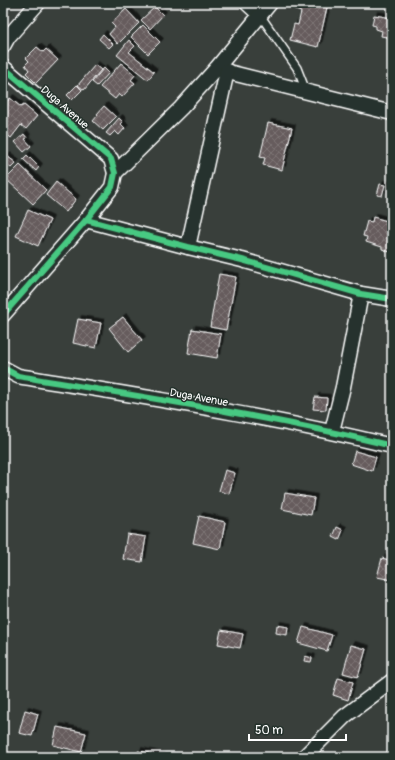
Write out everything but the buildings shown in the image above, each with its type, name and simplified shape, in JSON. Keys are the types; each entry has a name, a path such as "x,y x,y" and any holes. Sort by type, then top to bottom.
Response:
{"street":[{"path":"3,46 8,37 38,3"},
{"path":"247,3 260,15"},
{"path":"3,315 86,220 112,187 115,173 222,70 270,3"},
{"name":"Duga Avenue","path":"3,67 111,160 115,173"},
{"path":"222,70 392,113"},
{"path":"188,247 222,70"},
{"path":"86,220 242,260 361,294 392,299"},
{"path":"332,431 343,387 361,294"},
{"name":"Duga Avenue","path":"3,368 18,376 238,413 332,431 392,446"},
{"path":"304,757 344,716 392,681"}],"lane":[{"path":"260,15 297,68 306,91"}],"cycle path":[{"path":"3,67 111,159 115,173 112,187 86,220 3,315"},
{"path":"86,220 242,260 361,294 392,299"},
{"path":"3,368 18,376 253,416 392,446"}]}
